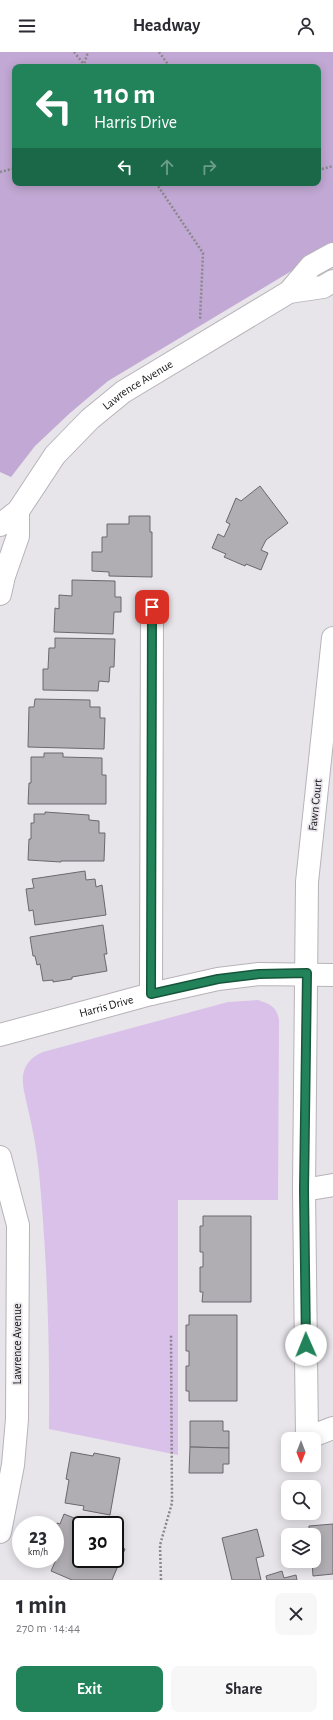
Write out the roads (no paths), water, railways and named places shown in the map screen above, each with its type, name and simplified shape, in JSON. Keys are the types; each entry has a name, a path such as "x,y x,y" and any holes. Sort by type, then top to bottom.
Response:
{"street":[{"name":"Lawrence Avenue","path":"0,524 18,511 55,454 90,419 123,392 289,292 311,266 333,254"},
{"name":"Lawrence Avenue","path":"289,292 323,287 333,281"},
{"path":"0,594 4,576 18,536 18,511"},
{"path":"151,994 152,607"},
{"name":"Fawn Court","path":"333,638 307,882 304,1190 307,1438 333,1428"},
{"name":"Harris Drive","path":"0,1034 151,994 218,979 259,974 307,973 333,975"},
{"name":"Lawrence Avenue","path":"0,1157 18,1225 17,1419 13,1465 0,1532"},
{"path":"304,1190 333,1185"}]}
